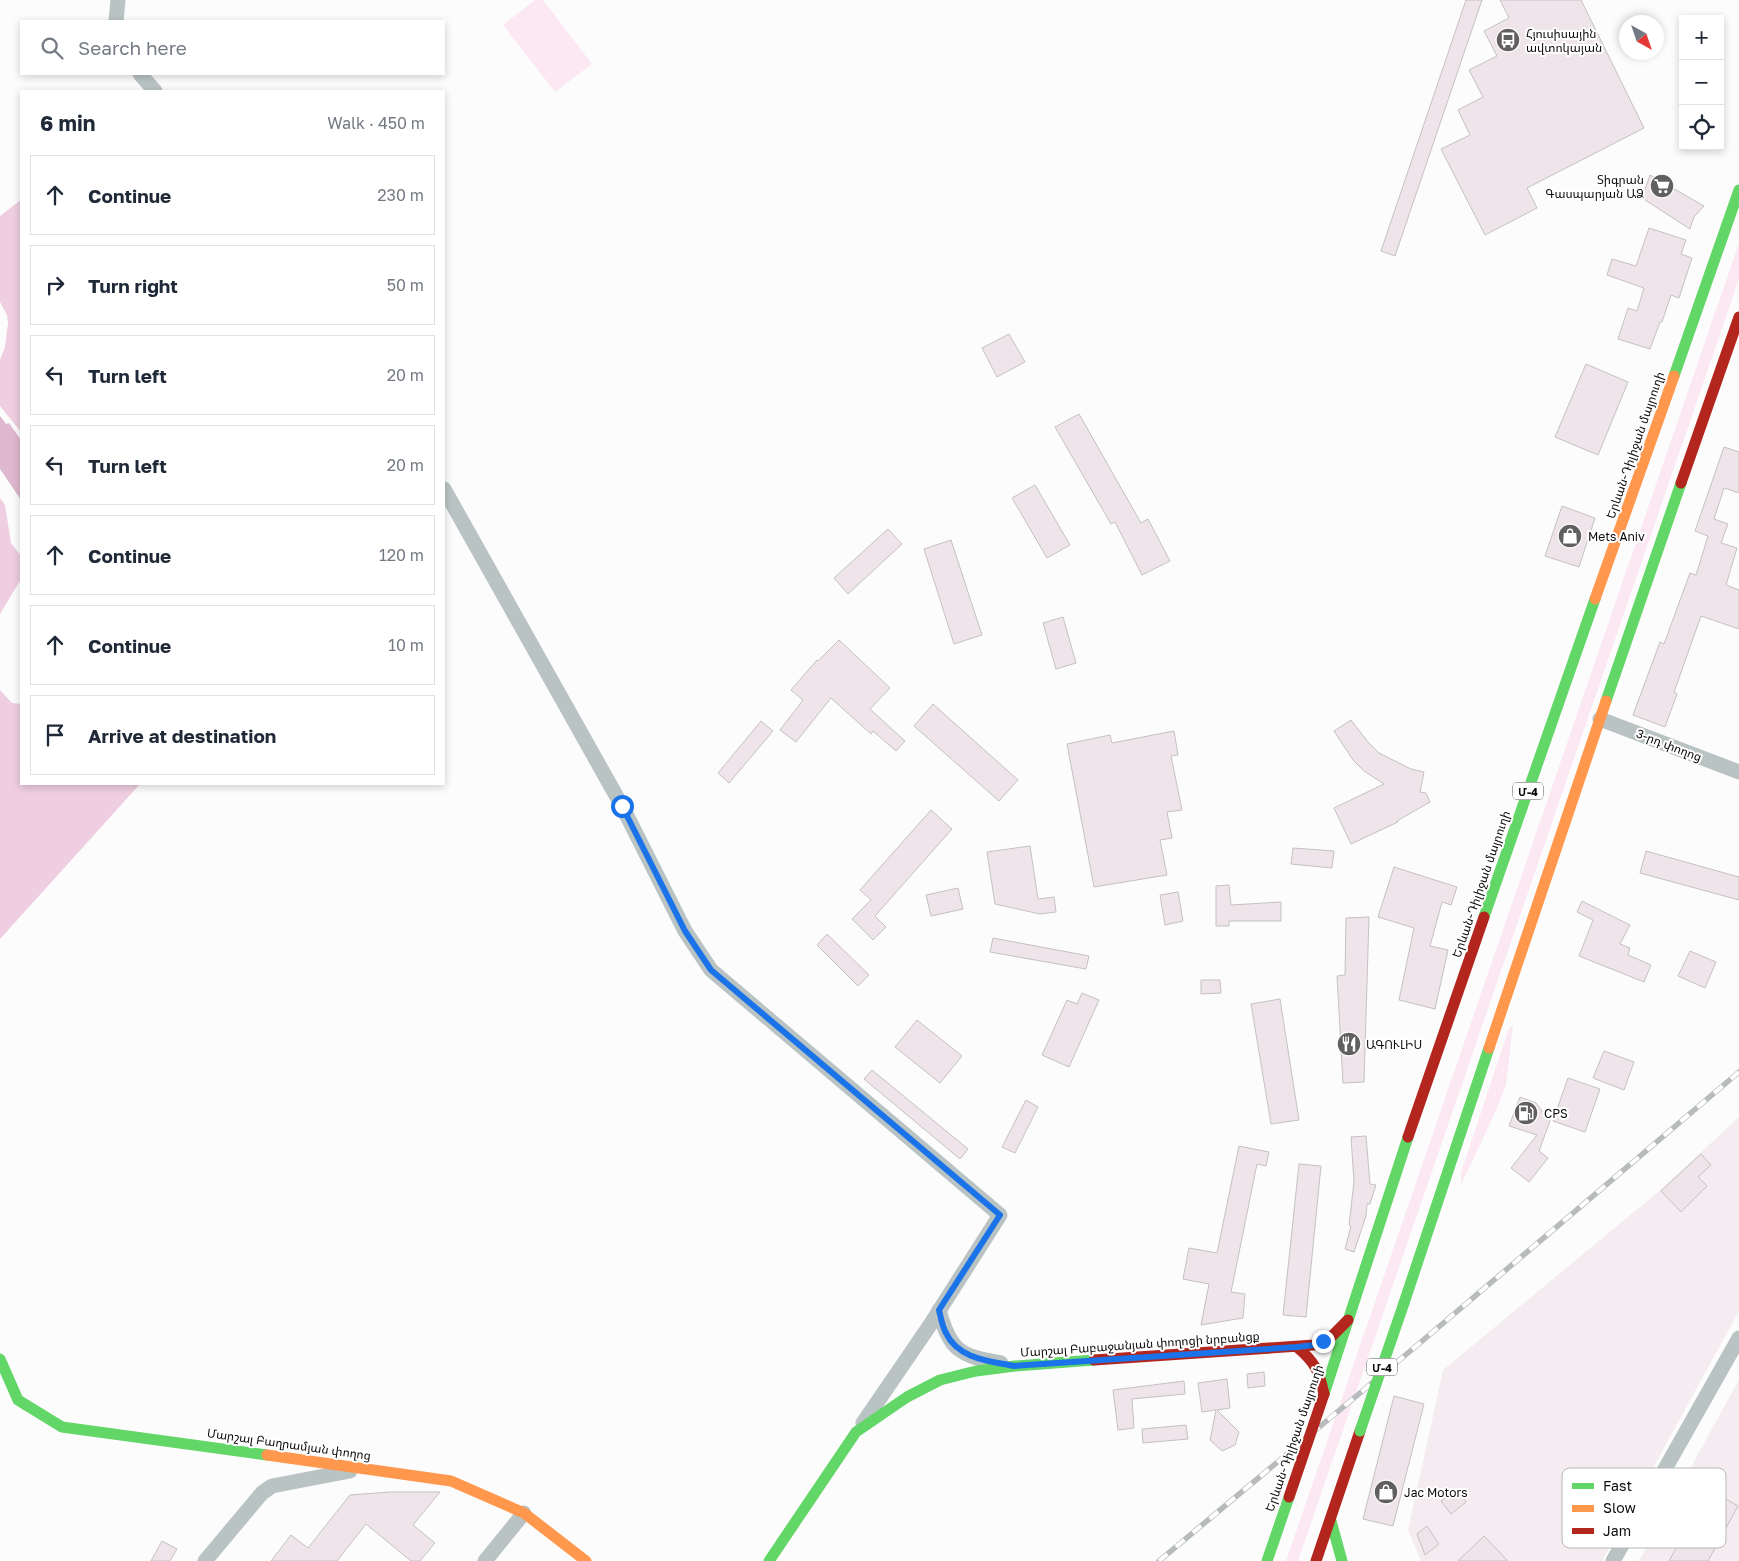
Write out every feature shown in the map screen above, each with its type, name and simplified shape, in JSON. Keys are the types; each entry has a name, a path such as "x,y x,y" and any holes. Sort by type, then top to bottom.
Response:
{"main road":[{"name":"Երևան-Դիլիջան մայրուղի","path":"1267,1561 1349,1320 1422,1094 1739,190"},
{"name":"Մ-4","path":"1316,1561 1572,798 1739,316"},
{"name":"Մարշալ Բաբաջանյան փողոցի նրբանցք","path":"769,1561 856,1432 908,1397 940,1380 976,1371 1014,1366 1314,1345 1331,1337 1349,1320"},
{"path":"1297,1347 1312,1358 1319,1370 1324,1394"},
{"name":"Մարշալ Բաղրամյան փողոց","path":"0,1360 18,1400 62,1427 451,1480 524,1513 586,1561"},
{"path":"1331,1521 1342,1561"}],"street":[{"path":"116,20 118,0"},
{"path":"141,75 154,90"},
{"path":"445,491 622,806 685,931 711,970 1000,1215 939,1310 856,1432"},
{"name":"3-րդ փողոց","path":"1600,718 1739,772"},
{"path":"939,1310 945,1332 951,1343 966,1354 1014,1366"},
{"path":"1665,1468 1739,1338"},
{"path":"205,1561 262,1493 272,1486 364,1468"},
{"path":"485,1561 524,1513"},
{"path":"1612,1561 1619,1548"}],"shaded area":[{"path":"535,0 543,0 592,64 555,92 503,25"},
{"path":"20,201 20,431 0,406 0,360 5,347 8,323 7,315 0,302 0,216"},
{"path":"1739,243 1739,279 1298,1561 1286,1561"},
{"path":"0,416 6,424 9,423 20,439 20,499 0,469"},
{"path":"0,498 5,505 11,543 20,555 20,581 0,614"},
{"path":"0,690 12,703 20,704 20,785 139,785 0,939"},
{"path":"1513,1025 1506,1085 1461,1185 1461,1173 1509,1028"},
{"path":"1739,1117 1739,1311 1653,1468 1562,1468 1562,1548 1609,1548 1602,1561 1421,1561 1408,1530 1443,1370 1658,1192"},
{"path":"1739,1380 1739,1561 1639,1561 1646,1548 1726,1548 1726,1468 1690,1468"}],"building":[{"path":"1466,0 1482,0 1395,256 1381,251"},
{"path":"1500,0 1581,0 1644,128 1527,188 1537,208 1485,235 1441,149 1470,135 1458,110 1483,97 1469,70 1497,56 1484,31 1509,18"},
{"path":"1650,175 1704,206 1694,217 1690,229 1642,198"},
{"path":"1649,228 1686,240 1681,254 1692,258 1679,298 1671,295 1650,349 1618,339 1628,308 1637,311 1644,288 1607,275 1612,259 1636,266"},
{"path":"1009,334 1025,362 997,377 982,348"},
{"path":"1586,364 1628,382 1598,455 1555,437"},
{"path":"1079,414 1141,523 1148,519 1170,561 1142,575 1115,522 1111,524 1055,427"},
{"path":"1724,447 1739,452 1739,493 1724,488 1714,519 1728,524 1721,543 1737,548 1726,585 1739,590 1739,629 1701,616 1674,692 1677,694 1665,727 1633,715 1660,642 1664,644 1690,573 1696,575 1708,536 1695,531"},
{"path":"1035,485 1070,545 1047,558 1012,498"},
{"path":"1562,506 1595,518 1579,567 1545,556"},
{"path":"888,529 902,544 848,594 834,578"},
{"path":"951,540 982,635 954,644 924,549"},
{"path":"1063,617 1076,663 1056,669 1043,623"},
{"path":"839,640 890,688 870,709 905,741 896,751 873,731 871,734 831,698 796,742 780,730 803,700 791,690 817,660"},
{"path":"933,704 1018,780 999,801 914,726"},
{"path":"1351,720 1379,753 1411,769 1424,772 1420,792 1426,793 1430,802 1398,822 1351,844 1334,808 1384,784 1364,771 1353,760 1334,731"},
{"path":"761,721 773,731 729,783 718,773"},
{"path":"1174,731 1178,755 1171,756 1182,810 1167,812 1172,838 1160,840 1167,875 1094,887 1067,744 1110,735 1112,743"},
{"path":"931,810 952,829 875,916 886,927 873,940 852,919 871,900 860,890"},
{"path":"1030,846 1038,899 1054,897 1056,912 1040,914 995,904 987,852"},
{"path":"1293,848 1334,851 1332,868 1291,864"},
{"path":"1646,851 1739,877 1739,900 1640,873"},
{"path":"1394,867 1457,887 1451,905 1442,902 1430,946 1448,950 1435,1009 1399,1000 1414,928 1378,917"},
{"path":"1229,885 1231,905 1281,902 1281,921 1229,921 1229,926 1216,926 1216,886"},
{"path":"958,888 963,909 931,916 926,895"},
{"path":"1178,892 1183,921 1165,925 1160,895"},
{"path":"1582,901 1630,925 1620,944 1630,948 1628,955 1651,965 1644,982 1579,956 1593,920 1577,912"},
{"path":"1369,917 1364,1082 1343,1083 1337,976 1345,975 1346,918"},
{"path":"827,934 869,975 858,986 817,945"},
{"path":"993,938 1089,956 1086,969 990,952"},
{"path":"1690,951 1716,962 1705,988 1678,976"},
{"path":"1201,980 1220,980 1221,993 1201,994"},
{"path":"1082,993 1099,1000 1069,1067 1042,1055 1067,1000 1077,1004"},
{"path":"1280,999 1299,1120 1271,1124 1251,1004"},
{"path":"917,1020 962,1056 940,1083 895,1047"},
{"path":"1604,1051 1634,1062 1624,1090 1593,1078"},
{"path":"872,1070 968,1149 960,1159 864,1079"},
{"path":"1568,1078 1600,1089 1585,1132 1553,1121"},
{"path":"1520,1097 1536,1103 1550,1121 1539,1151 1548,1158 1529,1182 1511,1168 1537,1135 1509,1126"},
{"path":"1026,1100 1038,1107 1015,1153 1002,1147"},
{"path":"1366,1136 1370,1184 1376,1185 1370,1204 1367,1204 1366,1216 1354,1252 1345,1249 1351,1226 1349,1225 1354,1182 1351,1137"},
{"path":"1239,1146 1269,1152 1266,1166 1257,1164 1231,1292 1245,1294 1243,1318 1201,1325 1209,1284 1183,1279 1189,1248 1217,1253"},
{"path":"1701,1154 1711,1165 1698,1177 1707,1186 1681,1212 1661,1191"},
{"path":"1299,1164 1321,1166 1306,1317 1283,1315"},
{"path":"1264,1372 1265,1386 1248,1388 1247,1374"},
{"path":"1227,1379 1230,1408 1217,1410 1239,1432 1235,1445 1222,1451 1210,1440 1216,1410 1202,1412 1198,1383"},
{"path":"1184,1381 1185,1394 1132,1399 1134,1428 1118,1430 1113,1390"},
{"path":"1394,1396 1424,1404 1393,1526 1363,1519"},
{"path":"1186,1425 1188,1439 1143,1443 1142,1429"},
{"path":"1457,1489 1466,1502 1451,1514 1441,1501"},
{"path":"390,1492 440,1492 413,1525 435,1543 420,1561 411,1561 366,1524 337,1561 271,1561 291,1535 308,1548 350,1495"},
{"path":"1726,1499 1738,1506 1726,1528"},
{"path":"1427,1526 1439,1544 1425,1555 1417,1534"},
{"path":"1484,1536 1508,1561 1458,1561"},
{"path":"162,1541 177,1549 170,1561 151,1561"},
{"path":"1676,1548 1715,1548 1708,1561 1669,1561"}],"railway":[{"path":"1159,1561 1739,1072"}],"traffic: fast":[{"path":"1674,376 1739,190"},
{"path":"1606,701 1681,483"},
{"path":"1484,917 1595,599"},
{"path":"1404,1303 1489,1048"},
{"path":"1324,1394 1408,1137"},
{"path":"1360,1431 1404,1303"},
{"path":"0,1359 18,1400 62,1427 267,1455"},
{"path":"769,1561 856,1432 907,1397 940,1380 976,1371 1094,1360"},
{"path":"1267,1561 1289,1497"},
{"path":"1331,1521 1342,1561"}],"traffic: slow":[{"path":"1595,599 1674,376"},
{"path":"1489,1048 1606,701"},
{"path":"267,1455 451,1481 524,1513 586,1561"}],"traffic: jam":[{"path":"1681,483 1739,317"},
{"path":"1408,1137 1484,917"},
{"path":"1094,1360 1314,1345 1331,1337 1348,1320"},
{"path":"1297,1347 1308,1357 1315,1368 1324,1394"},
{"path":"1289,1497 1324,1394"},
{"path":"1316,1561 1360,1431"}],"place":[{"name":"Հյուսիսային ավտոկայան","path":"1508,40"},
{"name":"Տիգրան Գասպարյան ԱՁ","path":"1662,186"},
{"name":"Mets Aniv","path":"1570,536"},
{"name":"ԱԳՈՒԼԻՍ","path":"1349,1044"},
{"name":"CPS","path":"1526,1113"},
{"name":"Jac Motors","path":"1386,1492"}],"route":[{"path":"622,806 685,931 711,970 1000,1215 939,1310 945,1332 951,1343 966,1354 1014,1366 1297,1347 1314,1345 1323,1341"}]}
